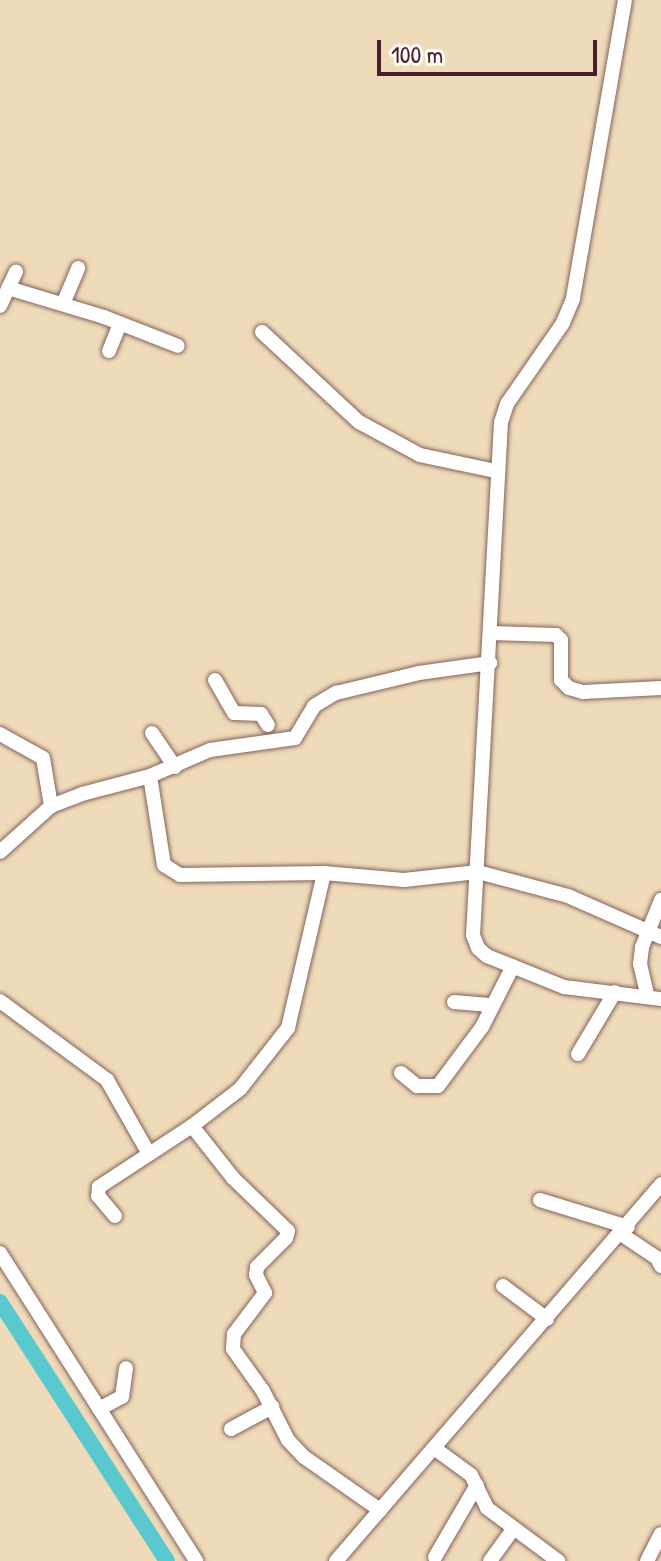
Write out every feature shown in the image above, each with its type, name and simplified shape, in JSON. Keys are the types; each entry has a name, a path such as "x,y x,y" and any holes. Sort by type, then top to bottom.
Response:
{"street":[{"path":"625,0 573,299 563,323 507,404 496,471 490,663 473,935 478,948 487,956 564,987 654,996 640,964 647,930 661,900"},
{"path":"63,304 78,268"},
{"path":"0,306 16,271"},
{"path":"8,288 63,304 178,346"},
{"path":"109,351 120,324"},
{"path":"262,332 359,422 420,455 496,471"},
{"path":"491,633 556,635 561,640 561,680 569,688 583,692 661,688"},
{"path":"0,852 51,806 150,776 210,750 271,733 295,738 314,706 336,693 419,673 490,663"},
{"path":"215,680 234,713 261,714 271,733"},
{"path":"152,733 175,767"},
{"path":"0,734 43,758 51,806"},
{"path":"150,776 164,865 170,872 193,878 324,873 404,880 478,872 568,896 661,937"},
{"path":"115,1216 96,1192 240,1089 288,1028 324,873"},
{"path":"401,1073 417,1086 438,1086 468,1049 513,966"},
{"path":"578,1054 615,992"},
{"path":"0,1001 107,1080 149,1154"},
{"path":"454,1002 492,1005"},
{"path":"192,1126 233,1178 288,1231 286,1238 257,1267 256,1275 265,1293 232,1341 288,1440 304,1457 380,1510"},
{"path":"336,1561 661,1184"},
{"path":"540,1200 624,1230 657,1258 661,1266"},
{"path":"0,1253 196,1561"},
{"path":"503,1286 547,1319"},
{"path":"99,1409 122,1397 126,1368"},
{"path":"231,1429 272,1407"},
{"path":"434,1448 471,1475 487,1508 558,1561"},
{"path":"435,1557 477,1485"},
{"path":"490,1561 513,1529"},
{"path":"647,1561 661,1534"}],"waterway":[{"path":"0,1302 167,1561"}]}
